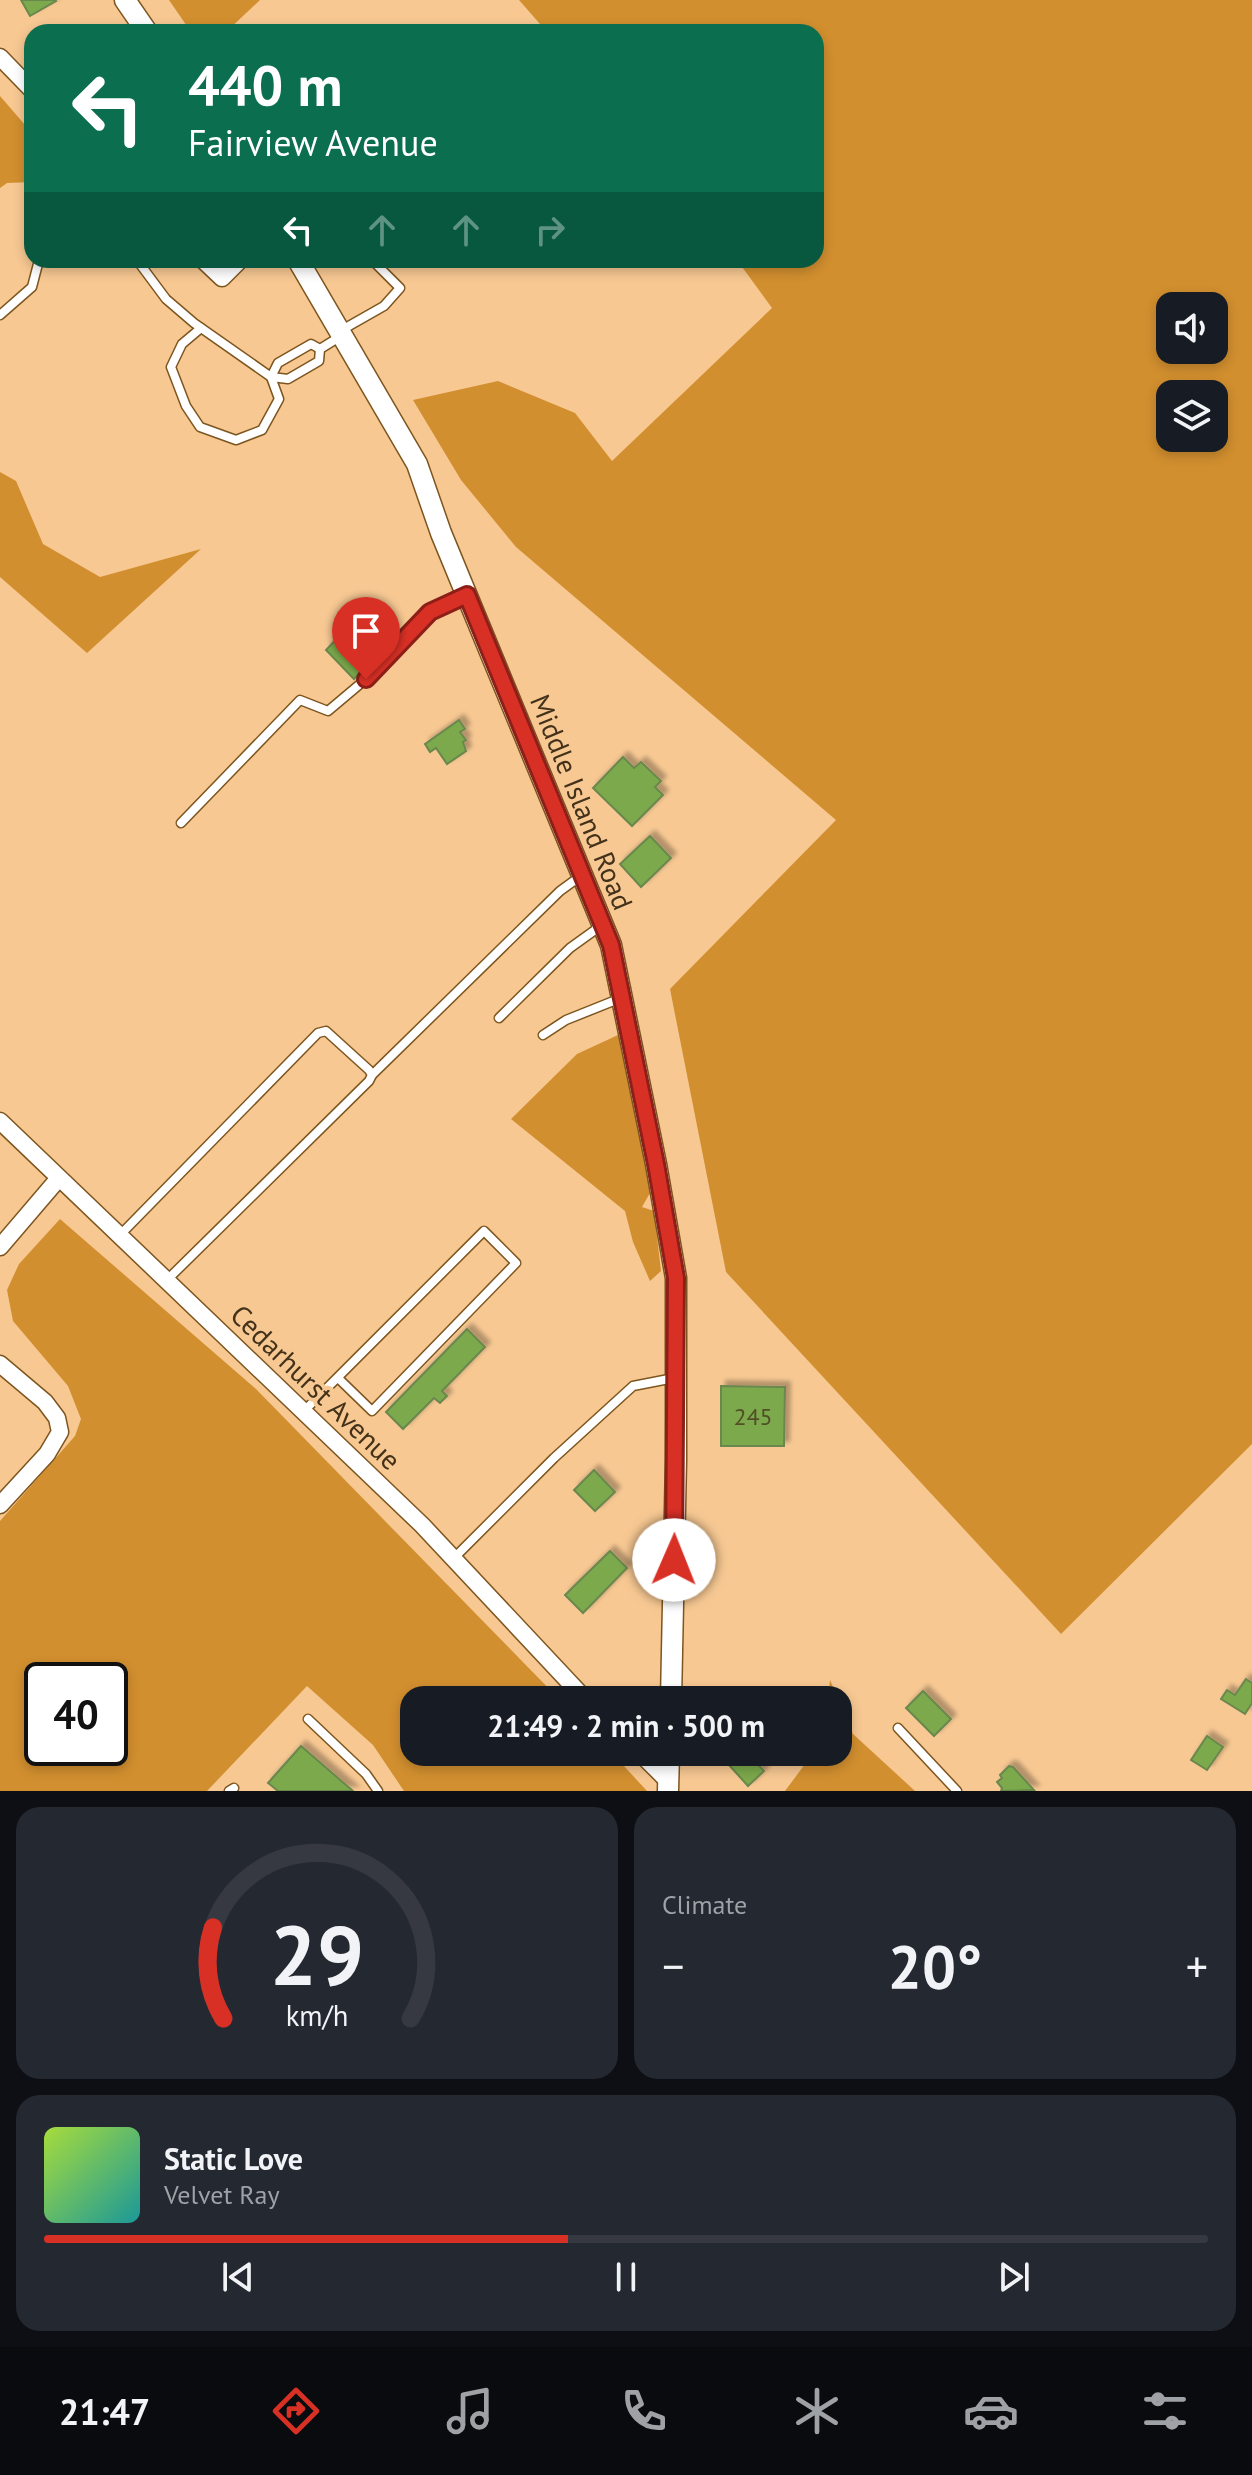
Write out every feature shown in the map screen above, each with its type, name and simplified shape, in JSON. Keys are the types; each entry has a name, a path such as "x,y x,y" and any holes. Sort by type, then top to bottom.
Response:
{"street":[{"path":"125,0 142,24"},
{"path":"0,57 24,82"},
{"path":"211,268 222,278 232,268"},
{"name":"Middle Island Road","path":"304,268 417,464 467,595 611,945 676,1278 671,1686"},
{"name":"Cedarhurst Avenue","path":"0,1121 422,1525 573,1686"},
{"path":"0,1247 59,1178"},
{"path":"0,1364 45,1402 57,1418 60,1432 47,1454 0,1505"},
{"path":"651,1766 668,1786"},
{"path":"668,1786 669,1766"}],"lane":[{"path":"0,315 32,287 37,268"},
{"path":"143,268 166,299 201,328 271,377 288,379 319,361 320,349 384,306 400,288 380,268"},
{"path":"201,328 182,344 171,367 186,406 200,427 236,440 262,430 279,399 271,377 278,363 311,344 320,349"},
{"path":"181,823 300,700 328,711 366,679 430,612 467,595"},
{"path":"166,1281 560,891 582,875"},
{"path":"499,1018 570,948 603,925"},
{"path":"543,1035 566,1020 622,998"},
{"path":"119,1235 318,1033 326,1031 372,1075"},
{"path":"304,1412 484,1231 516,1263 372,1411 338,1378"},
{"path":"453,1558 554,1458 633,1386 676,1378"},
{"path":"308,1719 366,1774 378,1791"},
{"path":"898,1728 957,1791"}],"shaded area":[{"path":"169,0 260,0 234,24 186,24"},
{"path":"519,0 1252,0 1252,1444 1061,1634 726,1272 670,989 836,820 516,547 461,480 413,400 498,381 575,413 612,461 772,308 743,268 824,268 824,24 540,24"},
{"path":"0,96 24,124 24,182 7,183 0,188"},
{"path":"0,472 16,481 43,544 100,577 201,549 87,653 0,577"},
{"path":"618,1035 638,1113 650,1193 642,1207 654,1211 661,1271 650,1281 633,1242 625,1211 511,1119 577,1054"},
{"path":"60,1219 256,1389 546,1686 400,1686 400,1766 624,1766 647,1791 404,1791 373,1745 307,1686 207,1791 0,1791 0,1521 75,1436 81,1419 68,1386 13,1321 7,1290 19,1264"},
{"path":"852,1732 915,1791 785,1791 804,1766 852,1766"}],"building":[{"path":"21,0 55,0 56,1 30,16"},
{"path":"375,618 386,629 373,641 383,651 354,679 326,650 347,628 356,637"},
{"path":"459,720 465,729 460,732 466,740 463,742 466,751 447,764 436,748 430,752 425,744"},
{"path":"623,757 634,768 641,762 661,781 655,787 663,795 632,826 593,788"},
{"path":"650,836 671,858 641,887 620,864"},
{"path":"467,1329 485,1347 442,1391 447,1396 440,1403 434,1398 403,1429 386,1412"},
{"path":"721,1386 785,1387 784,1446 721,1446"},
{"path":"594,1470 615,1492 595,1511 574,1490"},
{"path":"610,1551 627,1568 583,1613 565,1595"},
{"path":"1246,1679 1252,1683 1252,1703 1245,1714 1221,1699 1227,1690 1235,1695"},
{"path":"923,1691 951,1719 934,1736 906,1708"},
{"path":"1207,1736 1223,1747 1207,1770 1191,1760"},
{"path":"301,1746 353,1791 278,1791 268,1783"},
{"path":"730,1766 759,1766 764,1771 748,1786"},
{"path":"1009,1766 1034,1790 1001,1791 997,1782"}],"route":[{"path":"366,679 430,612 467,595 611,945 676,1278 674,1560"}]}
